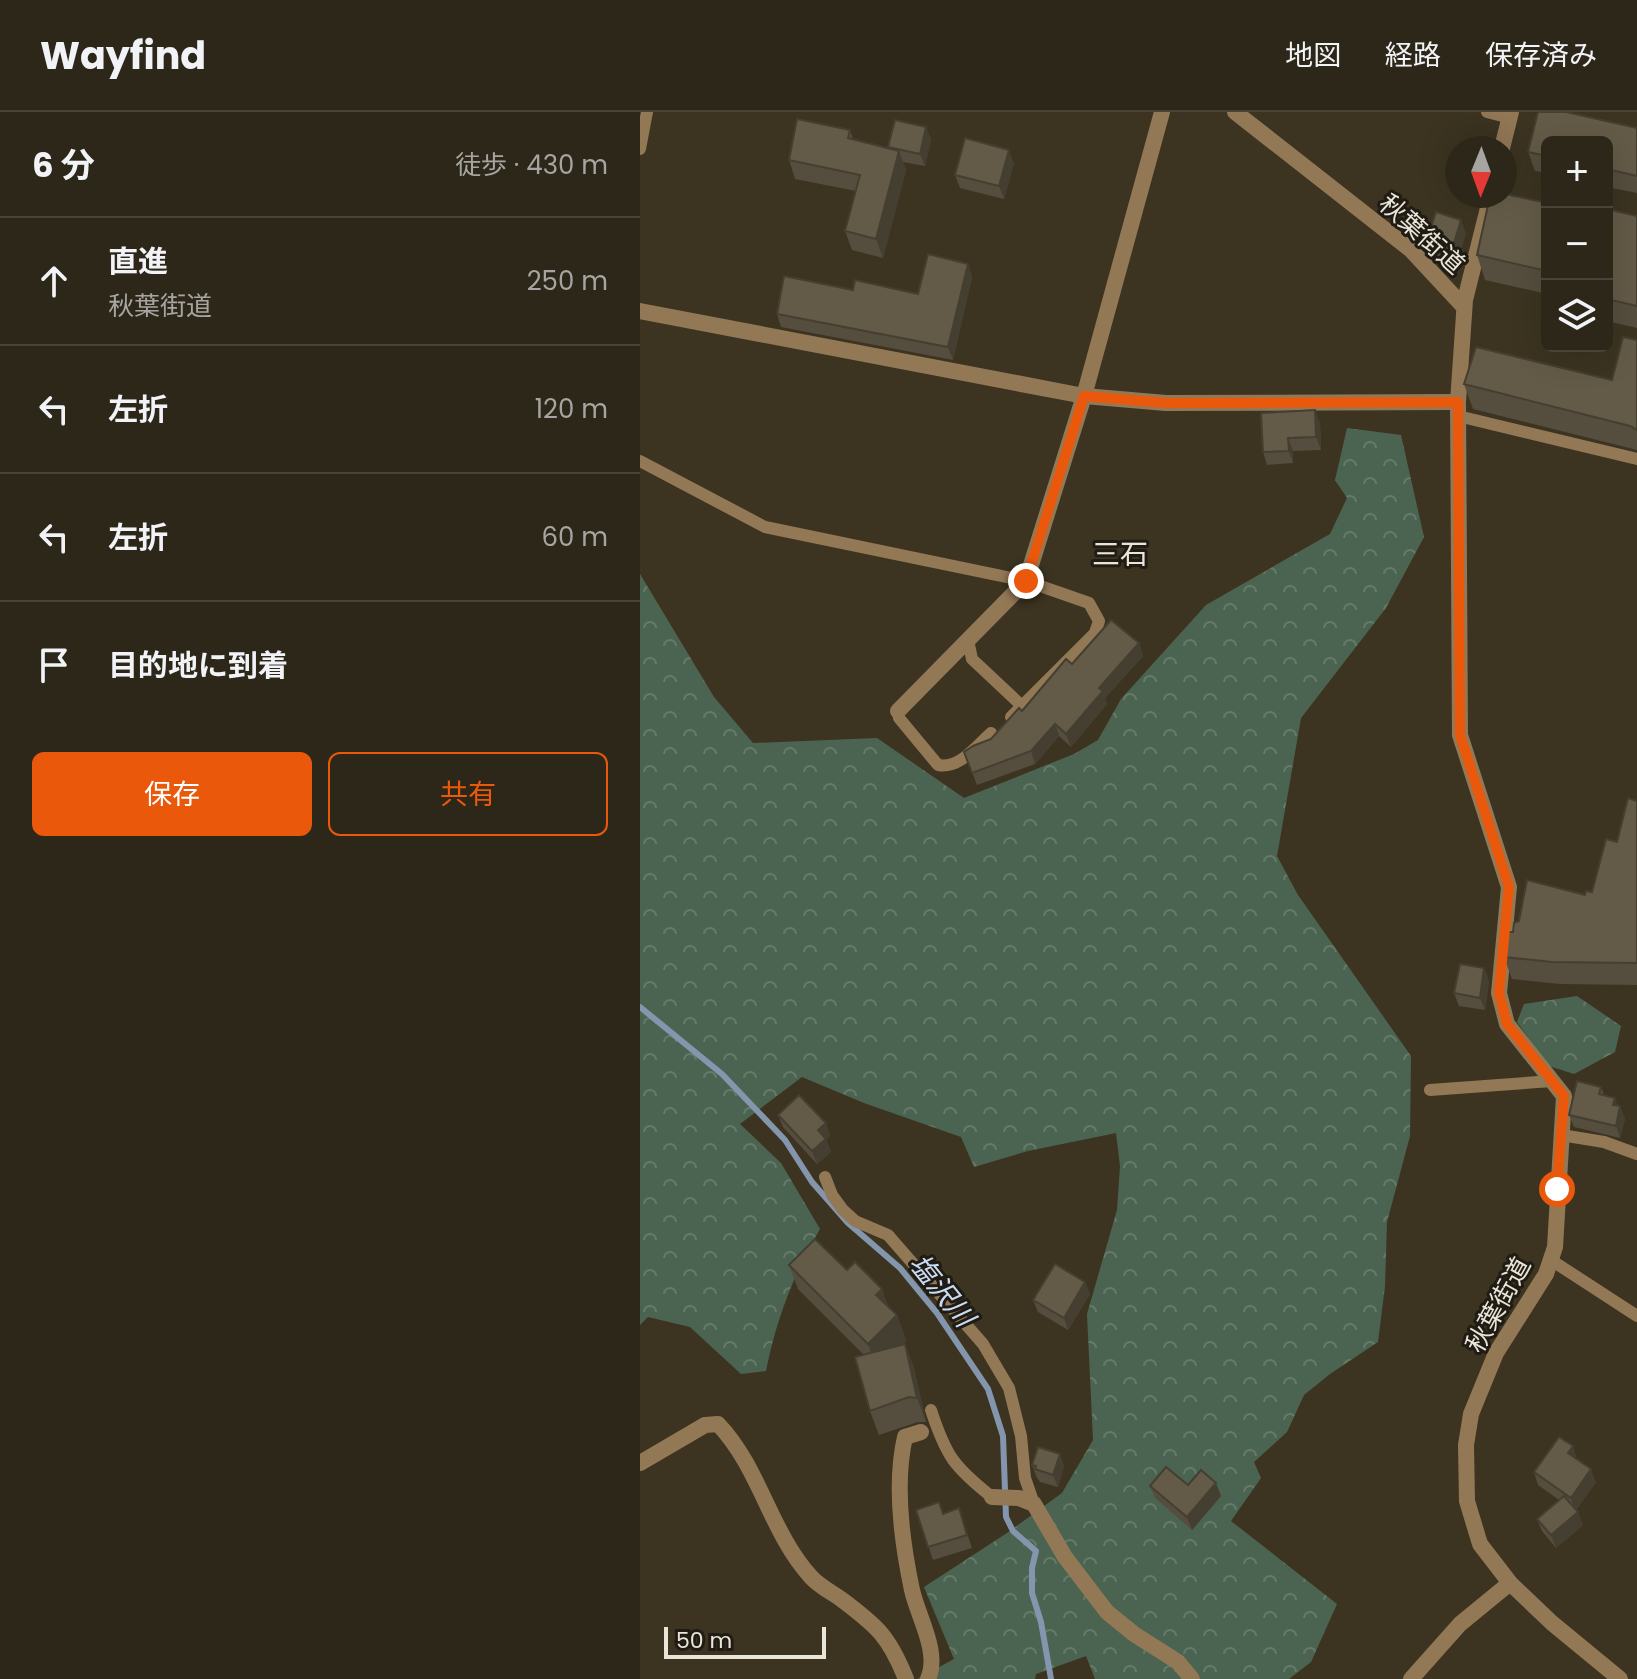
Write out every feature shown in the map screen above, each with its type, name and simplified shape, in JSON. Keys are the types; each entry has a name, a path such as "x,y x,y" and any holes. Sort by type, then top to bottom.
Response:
{"street":[{"path":"898,711 1026,581 1084,396 1162,112"},
{"name":"秋葉街道","path":"1235,112 1411,250 1464,307 1458,409 1460,735 1509,887 1499,993 1507,1024 1564,1096 1555,1247 1546,1274 1496,1353 1471,1414 1466,1445 1467,1501 1480,1544 1510,1583 1552,1623 1620,1679"},
{"path":"1505,136 1511,115"},
{"path":"1464,307 1488,208"},
{"path":"640,311 1084,396 1166,403 1458,409"},
{"path":"640,1463 705,1425 718,1424 736,1443 788,1545 813,1578 870,1621 894,1648 906,1679"},
{"path":"921,1432 905,1437 900,1461 900,1497 912,1590 931,1651 932,1671 928,1679"},
{"path":"992,1497 1027,1501 1107,1612 1134,1634 1178,1662 1192,1679"},
{"path":"1411,1679 1460,1624 1510,1583"}],"lane":[{"path":"640,149 647,112"},
{"path":"1487,112 1511,115"},
{"path":"1458,409 1637,459"},
{"path":"640,461 765,527 1026,581 1089,603 1099,621 1095,633 1011,717"},
{"path":"968,640 972,659 1022,706"},
{"path":"898,711 899,718 938,765 948,767 958,762 991,733"},
{"path":"1430,1090 1552,1081"},
{"path":"1561,1135 1604,1142 1637,1154"},
{"path":"825,1177 832,1195 843,1210 855,1221 888,1235 983,1344 1009,1388 1021,1436 1027,1501"},
{"path":"1551,1260 1637,1316"},
{"path":"931,1410 940,1438 959,1471 992,1497"}],"green space":[{"path":"1347,428 1401,435 1424,537 1386,608 1301,718 1277,856 1298,895 1411,1056 1410,1136 1387,1222 1385,1286 1378,1342 1304,1395 1287,1432 1254,1462 1261,1478 1231,1521 1337,1604 1311,1662 1289,1679 1095,1679 1086,1656 1036,1674 1035,1679 917,1679 954,1659 924,1587 1062,1493 1093,1440 1087,1314 1117,1210 1120,1166 1116,1133 1028,1151 974,1167 961,1137 864,1103 802,1077 740,1124 781,1163 820,1229 787,1297 766,1371 741,1374 690,1327 648,1317 640,1325 640,574 714,697 753,743 877,738 964,798 1074,754 1098,740 1121,699 1206,605 1330,534 1347,498 1335,480"},
{"path":"1577,996 1621,1026 1615,1052 1574,1074 1549,1066 1517,1022 1524,1004"}],"building":[{"path":"1538,112 1566,112 1637,128 1637,176 1613,170 1613,136 1541,136 1541,155 1528,152"},
{"path":"797,119 850,130 848,138 899,151 876,239 845,231 860,175 789,160"},
{"path":"895,120 926,127 920,154 888,147"},
{"path":"965,138 1009,150 999,186 955,175"},
{"path":"1517,197 1541,202 1541,270 1477,255 1487,208 1517,208"},
{"path":"1613,210 1637,216 1637,306 1613,300"},
{"path":"1436,212 1461,220 1450,256 1435,252 1426,243"},
{"path":"928,254 968,264 948,347 777,314 784,276 853,290 855,280 918,294"},
{"path":"1623,337 1637,340 1637,430 1464,384 1476,347 1612,380"},
{"path":"1315,410 1316,437 1288,438 1289,451 1263,452 1261,413"},
{"path":"1111,620 1139,643 1099,688 1103,691 1066,734 1055,724 1031,751 972,773 964,752 991,739 1019,708 1022,711 1066,659 1072,664"},
{"path":"1628,798 1637,801 1637,963 1552,962 1504,957 1506,932 1513,932 1514,923 1519,921 1527,880 1585,895 1586,891 1592,892 1606,839 1617,842"},
{"path":"1460,964 1484,968 1480,998 1454,993"},
{"path":"1577,1081 1601,1087 1599,1094 1615,1098 1613,1105 1620,1106 1616,1126 1569,1115"},
{"path":"799,1095 826,1123 818,1130 826,1139 812,1151 778,1115"},
{"path":"815,1239 847,1270 855,1262 882,1289 876,1295 897,1315 868,1344 789,1265"},
{"path":"1055,1264 1085,1282 1064,1318 1033,1300"},
{"path":"905,1344 917,1398 909,1397 870,1411 855,1357"},
{"path":"1559,1437 1573,1446 1568,1453 1591,1469 1571,1498 1534,1472"},
{"path":"1038,1447 1060,1454 1053,1475 1032,1465"},
{"path":"1166,1467 1188,1485 1201,1470 1216,1483 1187,1517 1150,1486"},
{"path":"1564,1496 1578,1512 1551,1535 1537,1519"},
{"path":"939,1502 943,1514 959,1508 967,1535 928,1547 916,1510"}],"waterway":[{"name":"塩沢川","path":"640,1007 722,1074 785,1140 812,1182 848,1223 900,1268 937,1313 988,1389 1003,1436 1006,1517 1013,1531 1036,1551 1032,1593 1041,1622 1051,1679"}],"district":[{"name":"三石","path":"1120,554"}],"route":[{"path":"1026,581 1084,396 1166,403 1458,402 1460,735 1509,887 1499,993 1507,1024 1564,1096 1557,1189"}]}
